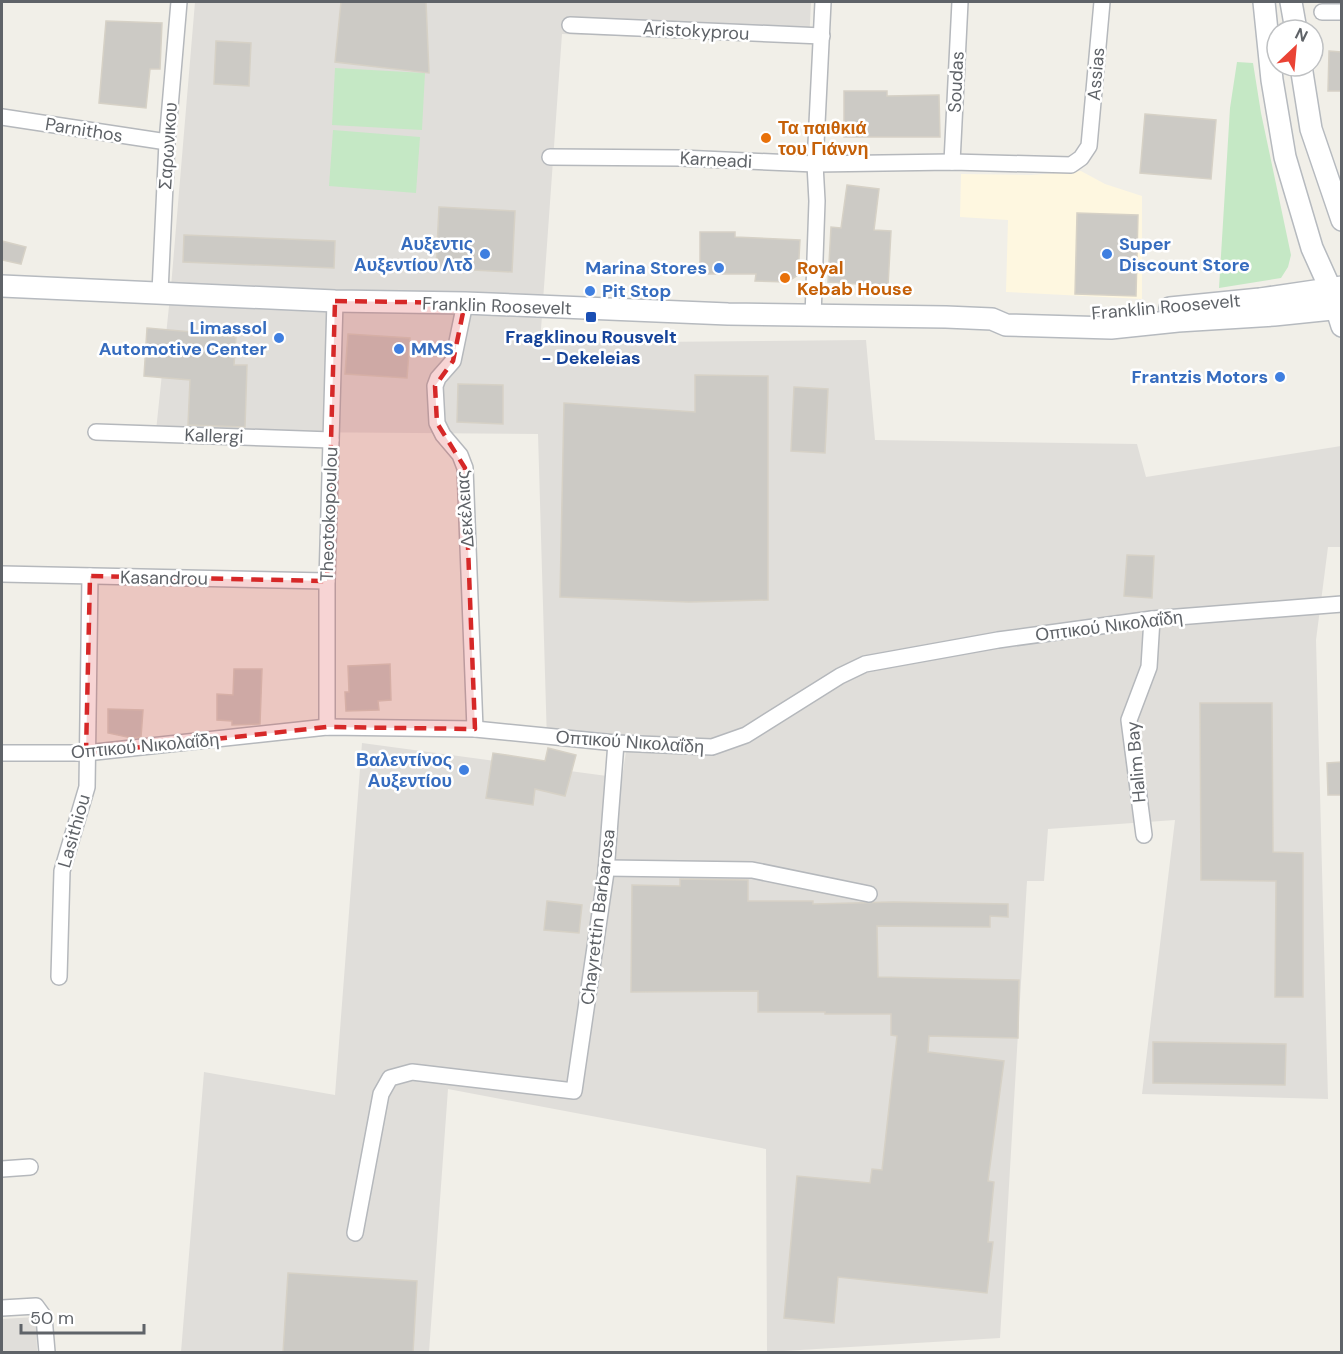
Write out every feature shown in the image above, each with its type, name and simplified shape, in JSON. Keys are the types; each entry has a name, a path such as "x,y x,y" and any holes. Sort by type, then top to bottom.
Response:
{"main road":[{"path":"1264,2 1272,80 1285,157 1312,248 1338,303"},
{"path":"1291,2 1294,18"},
{"path":"1303,78 1311,129 1341,220"},
{"name":"Franklin Roosevelt","path":"4,283 335,301 465,303 813,316 992,319 1003,312 1108,314 1260,299 1338,303"}],"street":[{"name":"Σαρωνικου","path":"160,292 167,142 180,2"},
{"path":"813,316 817,201 815,164 823,2"},
{"name":"Soudas","path":"952,162 960,2"},
{"name":"Assias","path":"1089,146 1102,2"},
{"path":"1322,12 1341,12"},
{"name":"Aristokyprou","path":"570,25 822,36"},
{"name":"Parnithos","path":"2,117 167,142"},
{"name":"Karneadi","path":"550,157 681,158 815,164 952,162 1071,165 1081,158 1089,146"},
{"name":"Theotokopoulou","path":"327,728 327,581 335,301"},
{"name":"Δεκέλειας","path":"465,303 453,361 438,378 435,386 437,423 443,435 460,455 465,468 475,729"},
{"name":"Kallergi","path":"96,432 331,440"},
{"name":"Kasandrou","path":"2,574 327,581"},
{"name":"Lasithiou","path":"59,977 62,871 87,787 90,576"},
{"name":"Οπτικού Νικολαΐδη","path":"2,753 86,753 327,728 475,729 616,743 712,747 746,735 840,676 865,664 998,640 1152,619 1341,604"},
{"name":"Halim Bay","path":"1144,836 1129,720 1149,667 1152,619"},
{"name":"Chayrettin Barbarosa","path":"355,1233 381,1094 390,1078 412,1072 574,1092 606,868 616,743"},
{"path":"606,868 752,870 869,894"},
{"path":"2,1169 30,1167"},
{"path":"2,1308 36,1306 44,1317 47,1353"}],"highlighted area":[{"path":"335,301 465,303 453,361 435,386 437,423 465,468 475,729 327,727 86,753 90,576 327,581"}],"shaded area":[{"path":"195,2 811,2 809,43 562,34 540,343 866,340 875,440 1137,444 1146,477 1341,446 1341,547 1328,547 1316,640 1328,1099 1142,1094 1175,820 1048,829 1044,881 1027,881 1000,1338 767,1352 766,1149 448,1089 429,1352 181,1352 204,1072 335,1095 362,743 622,778 627,745 547,742 538,434 156,431 171,287"},
{"path":"1081,171 1105,184 1142,196 1142,299 1006,292 1008,220 960,217 961,174 1031,175"},
{"path":"36,1317 37,1352 2,1352 2,1319"}],"green space":[{"path":"1237,62 1253,63 1261,113 1291,255 1288,267 1281,278 1219,288 1230,108"},
{"path":"335,68 425,73 422,130 332,125"},
{"path":"333,130 420,137 416,193 329,186"}],"building":[{"path":"341,2 426,2 429,73 335,62"},
{"path":"106,21 162,23 160,69 150,69 146,108 99,103"},
{"path":"216,41 251,43 249,86 214,84"},
{"path":"1329,51 1341,52 1341,91 1328,91"},
{"path":"844,91 887,91 887,96 939,95 940,137 844,137"},
{"path":"1145,114 1216,120 1211,179 1140,173"},
{"path":"847,185 879,189 874,230 891,231 888,286 828,282 831,227 841,228"},
{"path":"439,207 515,211 512,272 436,268"},
{"name":"Super Discount Store","path":"1077,213 1138,215 1136,296 1075,294"},
{"path":"700,232 735,232 735,237 800,240 798,275 787,282 755,281 756,274 700,274"},
{"path":"184,235 335,241 334,268 183,262"},
{"path":"2,241 26,247 21,264 2,260"},
{"path":"147,328 223,332 223,336 236,337 234,365 247,365 245,427 188,425 190,380 144,376"},
{"path":"348,334 410,338 407,378 345,374"},
{"path":"695,375 768,376 768,600 689,602 560,597 564,403 695,412"},
{"path":"458,384 503,385 503,424 457,422"},
{"path":"794,387 828,389 825,453 791,451"},
{"path":"1127,555 1154,556 1152,598 1124,596"},
{"path":"390,664 391,700 378,701 379,710 346,711 345,692 349,692 348,666"},
{"path":"234,669 262,669 260,724 232,725 232,721 217,720 217,694 233,695"},
{"path":"1200,703 1272,703 1273,852 1303,853 1303,997 1275,997 1276,881 1201,880"},
{"path":"108,709 143,710 141,737 132,738 108,733"},
{"path":"548,748 576,755 565,796 535,789 533,805 486,798 493,753 545,761"},
{"path":"1341,762 1341,795 1328,795 1327,763"},
{"path":"680,879 748,880 748,901 813,901 813,904 893,902 1008,904 1008,917 990,916 990,927 877,926 878,977 1019,980 1018,1038 929,1036 928,1052 1004,1061 988,1181 994,1182 988,1242 993,1242 987,1293 838,1277 834,1323 784,1318 797,1176 870,1183 872,1169 882,1170 897,1036 891,1035 891,1014 758,1012 758,991 631,992 632,885 680,886"},
{"path":"547,901 582,905 579,933 544,930"},
{"path":"1153,1042 1286,1044 1285,1085 1153,1083"},
{"path":"288,1273 417,1281 413,1353 283,1353"}],"place":[{"name":"Τα παιθκιά του Γιάννη","path":"766,138"},
{"name":"Αυξεντις Αυξεντίου Λτδ","path":"485,254"},
{"name":"Super Discount Store","path":"1107,254"},
{"name":"Marina Stores","path":"719,268"},
{"name":"Royal Kebab House","path":"785,278"},
{"name":"Pit Stop","path":"590,291"},
{"name":"Fragklinou Rousvelt - Dekeleias","path":"591,317"},
{"name":"Limassol Automotive Center","path":"279,338"},
{"name":"MMS","path":"399,349"},
{"name":"Frantzis Motors","path":"1280,377"},
{"name":"Βαλεντίνος Αυξεντίου","path":"464,770"}]}
